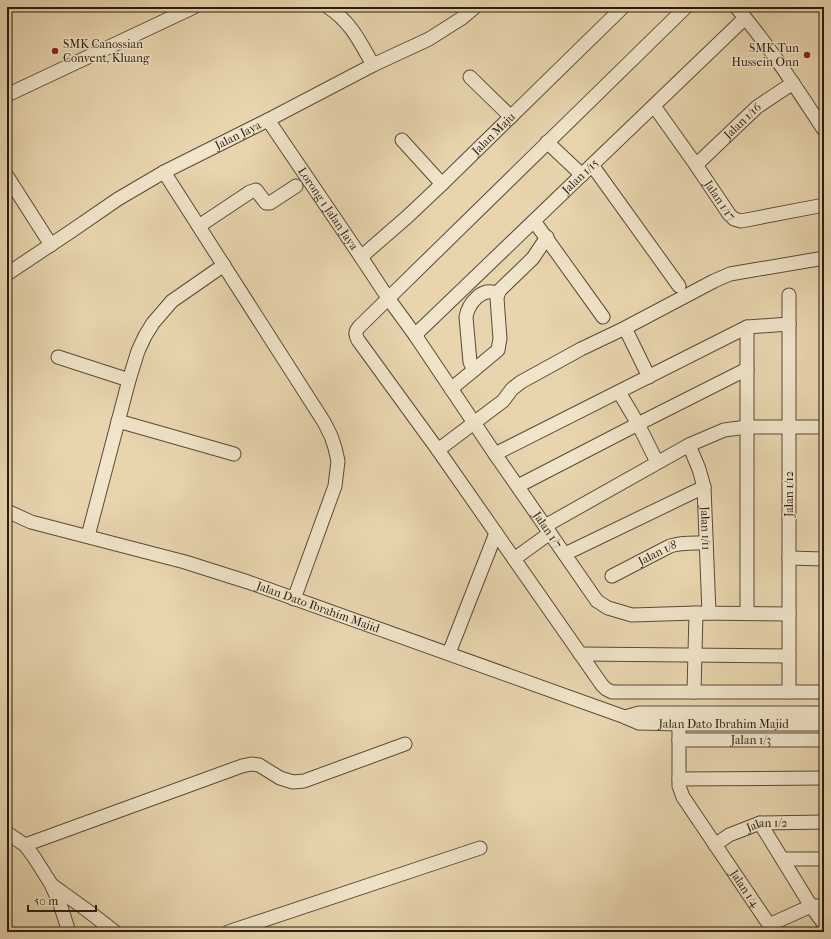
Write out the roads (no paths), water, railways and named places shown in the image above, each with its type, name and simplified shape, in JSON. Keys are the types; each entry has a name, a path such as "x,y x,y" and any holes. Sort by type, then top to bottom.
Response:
{"street":[{"path":"7,95 194,7"},
{"path":"328,7 336,12 354,31 373,65"},
{"name":"Jalan Jaya","path":"7,274 118,199 164,172 373,65 429,39 462,18 475,7"},
{"name":"Jalan Maju","path":"361,257 442,184 623,7"},
{"path":"686,7 388,298 359,327 356,331 356,335 358,340 438,450 606,689 612,692 824,692"},
{"path":"736,7 746,18 793,83 824,130"},
{"name":"Jalan 1/15","path":"415,335 746,18"},
{"path":"470,77 510,117"},
{"name":"Jalan 1/16","path":"696,165 757,107 793,83"},
{"name":"Jalan 1/17","path":"654,106 734,219 741,221 824,205"},
{"name":"Lorong 1 Jalan Jaya","path":"268,120 388,298"},
{"path":"402,140 442,184"},
{"path":"547,142 582,175"},
{"path":"592,165 679,286"},
{"path":"164,172 324,422 335,448 338,461 335,486 294,599"},
{"path":"7,176 51,244"},
{"path":"199,226 250,192 256,190 266,203 270,203 296,186"},
{"path":"534,221 603,317"},
{"path":"451,389 498,350 500,338 498,294 500,290 533,258 546,237"},
{"path":"438,450 503,401 512,389 521,382 581,349 625,328 714,281 730,274 824,258"},
{"path":"88,536 129,380 138,350 145,336 153,323 172,301 224,265"},
{"path":"474,370 470,362 466,317 467,312 476,299 485,292 494,291 498,294"},
{"name":"Jalan 1/12","path":"789,295 789,692"},
{"name":"Jalan 1/7","path":"388,298 415,335 597,601 608,608 632,615 703,613 789,614"},
{"path":"495,454 747,327 789,324"},
{"path":"747,327 747,613"},
{"path":"625,328 649,376"},
{"path":"58,357 129,380"},
{"path":"518,486 747,369"},
{"path":"619,392 638,424 657,462"},
{"path":"118,421 234,454"},
{"path":"514,559 548,529 657,462 689,445 724,430 747,427 824,427"},
{"name":"Jalan 1/11","path":"689,445 704,487 706,543 703,613 695,655 694,692"},
{"path":"565,554 704,487"},
{"name":"Jalan Dato Ibrahim Majid","path":"7,511 31,522 185,562 248,582 449,653 639,723 824,724"},
{"path":"449,653 496,533"},
{"name":"Jalan 1/8","path":"612,576 677,544 706,543"},
{"path":"789,558 824,559"},
{"path":"580,654 789,656"},
{"name":"Jalan Dato Ibrahim Majid","path":"625,717 639,713 824,713"},
{"name":"Jalan 1/4","path":"679,724 679,786 683,797 772,929"},
{"name":"Jalan 1/3","path":"679,740 824,740"},
{"path":"25,845 242,766 251,764 259,765 280,778 293,782 304,781 405,744"},
{"path":"679,779 824,778"},
{"name":"Jalan 1/2","path":"715,845 729,835 760,824 824,822"},
{"path":"760,824 811,906 824,924"},
{"path":"7,833 25,845 51,884 60,904 69,932"},
{"path":"228,932 480,848"},
{"path":"782,859 824,859"},
{"path":"51,884 115,932"},
{"path":"772,929 811,906 824,906"}],"place":[{"name":"SMK Canossian Convent, Kluang","path":"55,51"},
{"name":"SMK Tun Hussein Onn","path":"807,55"}]}
